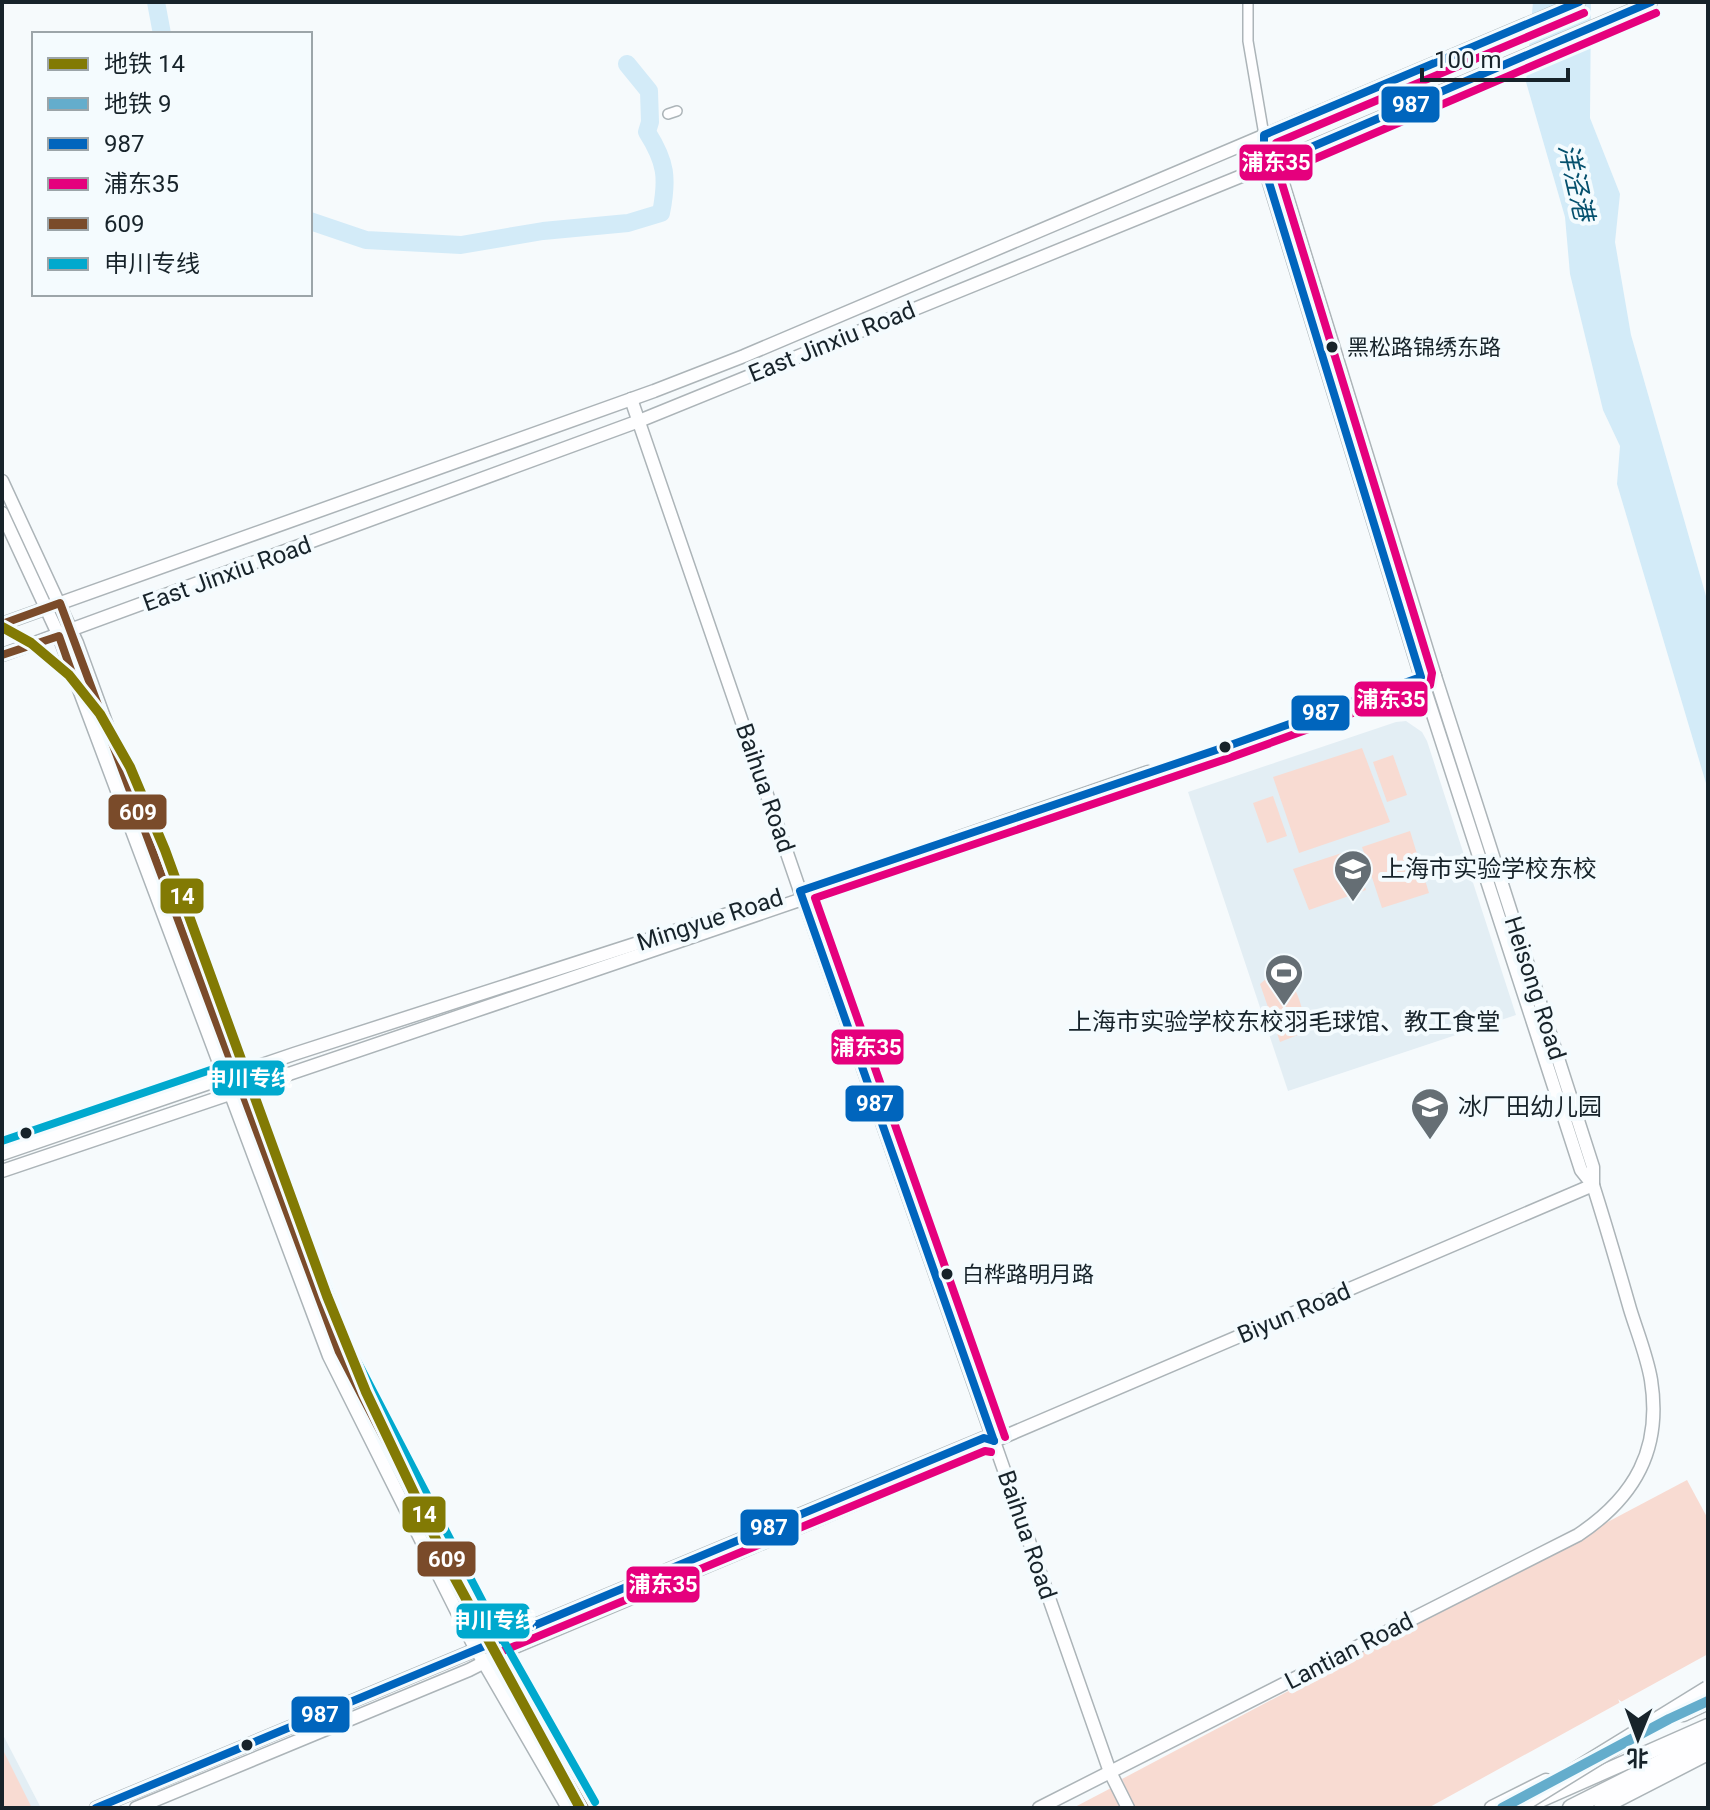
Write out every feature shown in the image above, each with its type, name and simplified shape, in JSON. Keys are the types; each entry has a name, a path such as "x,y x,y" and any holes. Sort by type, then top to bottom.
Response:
{"highway":[{"path":"1515,1808 1708,1692"},
{"path":"1683,1713 1708,1701"},
{"path":"1571,1808 1594,1804 1708,1739"}],"main road":[{"path":"1492,1808 1683,1713 1708,1692"},
{"path":"1522,1808 1708,1726"},
{"path":"1594,1804 1708,1753"}],"street":[{"path":"1248,2 1248,41 1270,164 1422,680 1581,1170 1593,1185"},
{"name":"East Jinxiu Road","path":"2,624 631,399 753,352 1579,2"},
{"name":"East Jinxiu Road","path":"2,655 639,421 1270,164 1651,2"},
{"name":"Heisong Road","path":"1270,164 1593,1167 1593,1185 1650,1377 1654,1411 1650,1442 1640,1470"},
{"name":"Baihua Road","path":"631,399 1110,1772 1125,1803"},
{"path":"2,481 60,603 65,634 329,1356 476,1649 568,1808"},
{"path":"2,513 47,607 65,634"},
{"name":"Mingyue Road","path":"2,1154 229,1077 992,836 1435,676"},
{"name":"Mingyue Road","path":"2,1171 802,894"},
{"path":"234,1092 339,1352 494,1650 585,1808"},
{"name":"Biyun Road","path":"136,1808 483,1662 494,1650 984,1438 994,1441 1593,1185"},
{"name":"Lantian Road","path":"1039,1808 1578,1535 1602,1519 1624,1496 1640,1470"},
{"name":"Biyun Road","path":"96,1808 476,1649 494,1650"}],"shaded area":[{"name":"上海市实验学校东校","path":"1406,721 1422,732 1427,741 1516,1015 1288,1091 1188,792"},
{"path":"1362,748 1390,822 1299,853 1273,777"},
{"path":"1393,755 1407,795 1387,802 1373,762"},
{"path":"1273,796 1287,836 1267,843 1253,803"},
{"path":"1410,831 1429,893 1382,908 1362,847"},
{"path":"1351,850 1366,890 1309,910 1293,869"},
{"name":"上海市实验学校东校羽毛球馆、教工食堂","path":"1274,972 1282,975 1294,988 1308,1031 1280,1042 1260,984"},
{"path":"1687,1480 1708,1519 1708,1654 1428,1808 1135,1808 1122,1779"},
{"path":"2,1733 41,1808 2,1808"},
{"path":"2,1748 32,1808 2,1808"},
{"path":"1113,1787 1123,1808 1073,1808"}],"water":[{"name":"洋泾港","path":"1533,2 1591,2 1590,118 1620,194 1615,242 1631,335 1708,603 1708,790 1617,484 1620,446 1603,410 1570,274 1565,217 1526,82"}],"waterway":[{"path":"156,2 162,32"},
{"path":"312,222 366,240 461,245 543,231 628,223 661,213 664,171 647,132 650,122 649,91 627,64"}],"metro line":[{"name":"14","path":"2,627 31,643 69,675 100,714 130,767 165,850 327,1296 366,1392 452,1573 580,1808"},
{"name":"9","path":"1502,1808 1708,1701"}],"transit line":[{"name":"987","path":"994,1441 800,891 1421,677 1264,166 1264,135 1579,2"},
{"name":"987","path":"1281,160 1651,2"},
{"name":"浦东35","path":"1005,1437 815,898 1229,758 1430,685 1432,673 1276,164 1276,143 1584,13"},
{"name":"浦东35","path":"1286,171 1656,13"},
{"name":"609","path":"2,624 60,603 339,1352 487,1637 585,1808"},
{"name":"609","path":"2,655 59,636 72,673"},
{"name":"申川专线","path":"2,1141 231,1063 244,1066 350,1347 498,1631 595,1802"},
{"name":"987","path":"96,1808 984,1438 994,1441"},
{"name":"浦东35","path":"578,1802 493,1655 985,1451 991,1452"}],"place":[{"name":"黑松路锦绣东路","path":"1332,347"},
{"name":"上海市实验学校东校","path":"1353,903"},
{"name":"上海市实验学校东校羽毛球馆、教工食堂","path":"1284,1007"},
{"name":"冰厂田幼儿园","path":"1430,1141"},
{"name":"白桦路明月路","path":"947,1274"}]}
